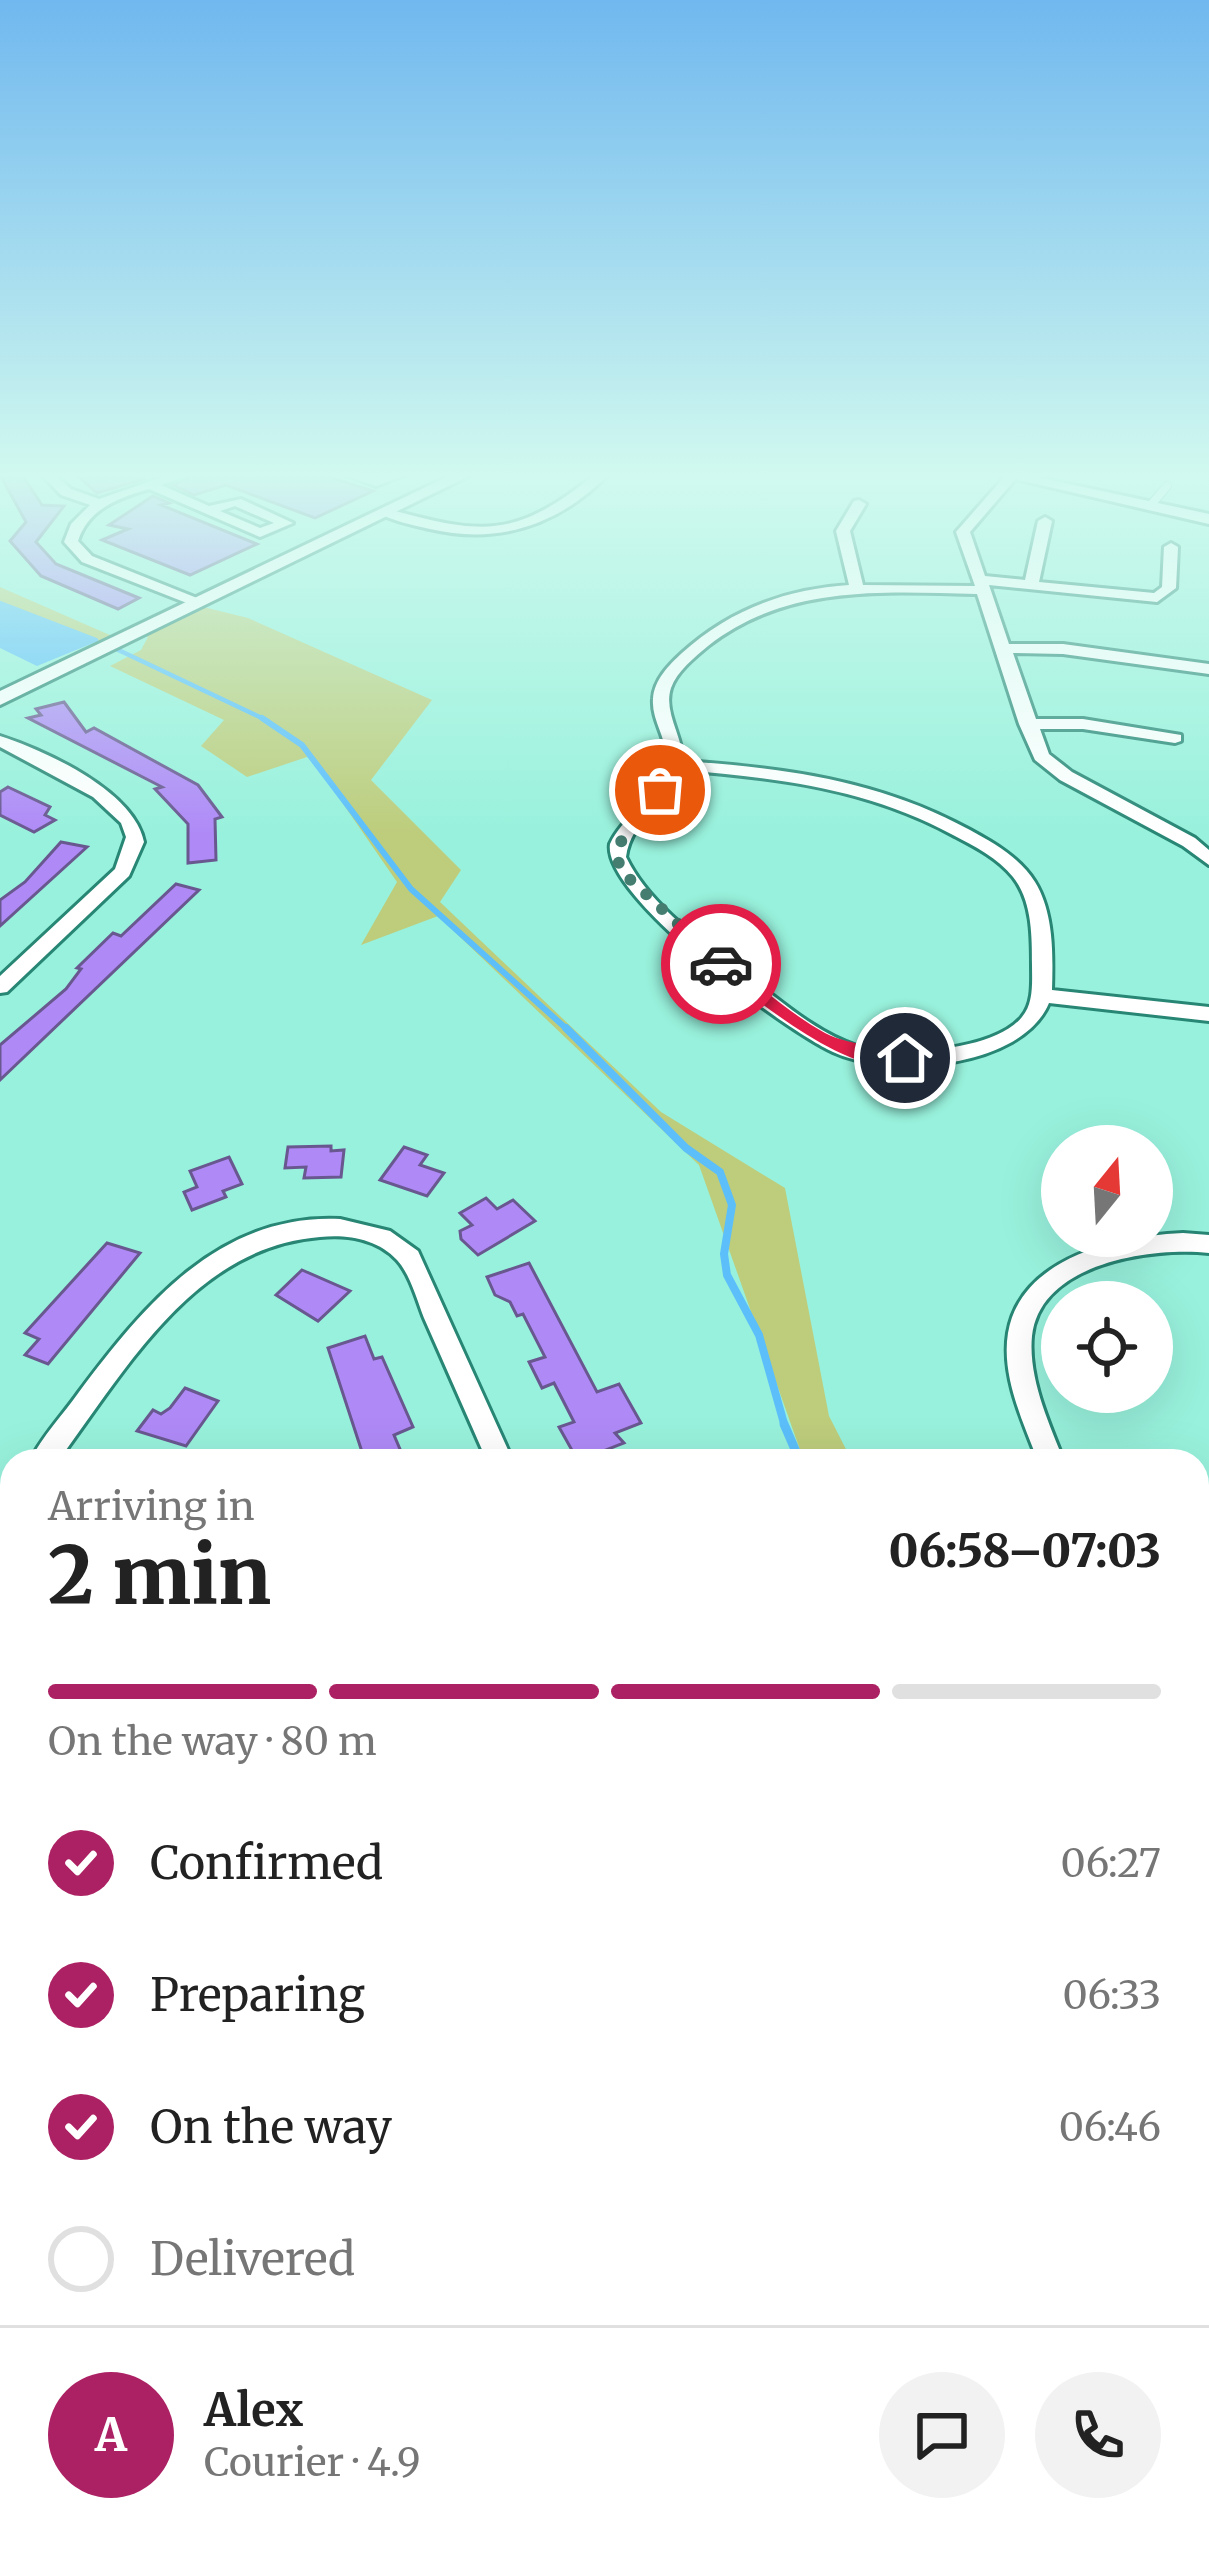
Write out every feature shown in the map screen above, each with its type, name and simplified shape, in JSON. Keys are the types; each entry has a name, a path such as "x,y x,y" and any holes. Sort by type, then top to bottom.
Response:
{"street":[{"path":"177,595 197,603"},
{"path":"0,699 214,595"},
{"path":"675,765 811,776 871,788 923,810 987,848 1014,868 1032,892 1042,996 1035,1019 1025,1028 971,1050 883,1058 860,1055 818,1036 719,963 620,870 617,857 624,833 675,765 661,697 670,676 693,651 755,608 800,595"},
{"path":"985,595 1035,746 1051,765 1189,842 1209,860"},
{"path":"1132,595 1160,595"},
{"path":"1004,648 1063,649 1209,669"},
{"path":"1027,724 1083,724 1175,738"},
{"path":"0,741 98,792 123,813 135,833 134,849 123,872 0,987"},
{"path":"1189,842 1209,835"},
{"path":"1042,996 1209,1014"},
{"path":"53,1449 201,1267 271,1233 312,1226 358,1228 390,1239 410,1257 495,1449"},
{"path":"1047,1449 1019,1366 1020,1327 1035,1293 1065,1271 1102,1256 1178,1241 1209,1244"}],"green space":[{"path":"0,595 18,595 112,636 109,646 0,603"},
{"path":"195,605 248,618 432,700 371,780 461,870 440,902 661,1112 785,1188 829,1416 846,1449 800,1449 699,1165 438,916 361,945 397,882 310,756 247,777 201,746 224,720 110,666 141,650 148,637 138,630"}],"water":[{"path":"0,603 98,641 37,666 0,648"}],"building":[{"path":"85,595 139,598 118,609"},
{"path":"64,702 86,732 94,728 198,785 222,817 215,819 216,860 188,863 188,824 155,789 162,787 28,718 41,715 36,709"},
{"path":"8,787 50,807 45,815 55,820 34,832 0,815 0,792"},
{"path":"61,842 87,847 0,926 0,900 25,882"},
{"path":"176,884 199,890 0,1080 0,1045 66,989 81,969 77,968 113,933 121,936"},
{"path":"331,1146 331,1151 344,1150 341,1177 304,1178 306,1167 285,1168 288,1147"},
{"path":"404,1147 427,1155 420,1165 444,1173 427,1196 380,1180"},
{"path":"229,1157 242,1184 223,1191 226,1197 192,1210 184,1192 197,1187 190,1171"},
{"path":"486,1198 497,1209 513,1200 535,1221 478,1255 461,1239 460,1231 472,1225 460,1213"},
{"path":"107,1243 140,1253 48,1364 25,1355 39,1339 25,1333"},
{"path":"529,1263 597,1392 619,1384 641,1423 615,1433 624,1443 609,1449 571,1449 559,1427 574,1422 554,1383 542,1388 529,1362 545,1357 523,1314 517,1316 510,1302 495,1295 487,1277"},
{"path":"302,1270 350,1291 318,1321 276,1295"},
{"path":"365,1336 374,1359 382,1357 413,1427 394,1435 400,1449 361,1449 328,1348"},
{"path":"185,1388 218,1401 186,1446 137,1431 153,1410 161,1414 170,1408"}],"waterway":[{"path":"0,603 96,640"},
{"path":"110,646 263,719"},
{"path":"263,719 268,721"},
{"path":"263,719 302,745 411,889 569,1031"},
{"path":"566,1028 569,1031"},
{"path":"569,1031 686,1148 720,1172 732,1205 724,1254 727,1275 759,1335 784,1425"},
{"path":"784,1425 795,1449"}],"way so far":[{"path":"660,790 624,833 617,857 620,870 721,964"}],"route":[{"path":"721,964 800,1025 838,1047 860,1055 905,1058"}]}
